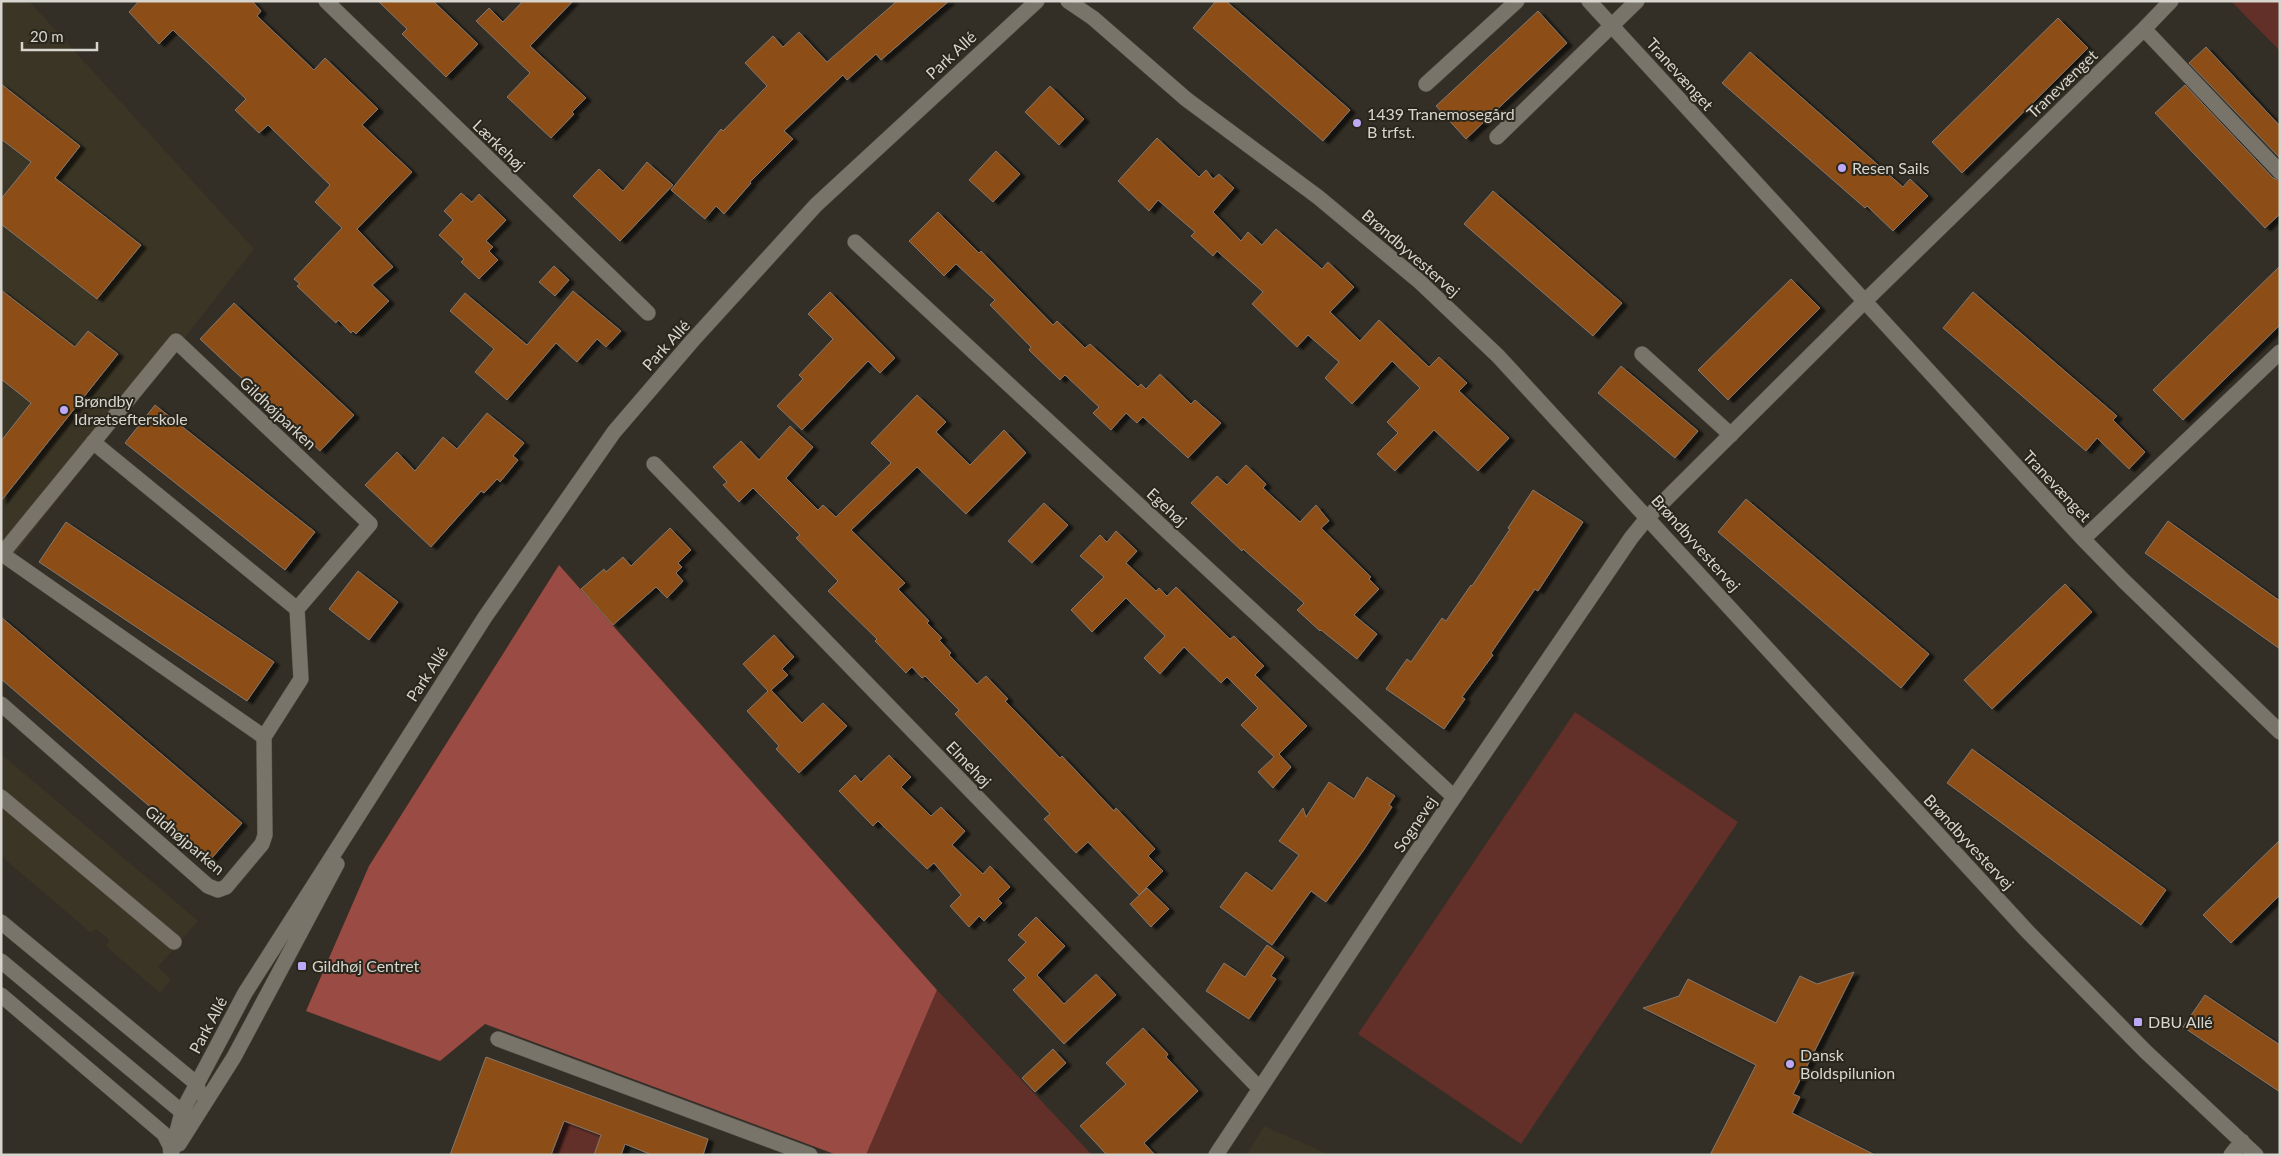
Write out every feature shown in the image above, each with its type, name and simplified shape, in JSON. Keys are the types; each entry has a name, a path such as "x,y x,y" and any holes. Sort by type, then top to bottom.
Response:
{"street":[{"name":"Lærkehøj","path":"326,1 648,313"},
{"name":"Park Allé","path":"171,1155 182,1112 245,993 485,617 614,432 654,384 816,205 1037,1"},
{"name":"Brøndbyvestervej","path":"1068,1 1093,18 1186,99 1318,197 1420,282 1498,356 2028,932 2145,1051 2256,1155"},
{"path":"1426,84 1517,1"},
{"name":"Tranevænget","path":"1589,1 2083,539 2280,732"},
{"path":"1497,136 1637,1"},
{"name":"Tranevænget","path":"1648,517 1864,302 2144,29 2170,1"},
{"path":"2144,29 2280,172"},
{"name":"Egehøj","path":"855,242 1454,797"},
{"name":"Gildhøjparken","path":"1,704 208,886 218,890 226,887 262,844 265,835 264,737 2,555 176,341 370,524 297,608"},
{"name":"Tranevænget","path":"2083,539 2280,352"},
{"path":"1642,354 1731,435"},
{"path":"94,442 297,608 301,679 264,737"},
{"name":"Elmehøj","path":"654,464 1259,1088"},
{"name":"Sognevej","path":"1216,1155 1454,797 1615,561 1648,517"},
{"name":"Park Allé","path":"171,1155 204,1106 249,1032 387,768"},
{"path":"1,796 174,942"},
{"path":"1,922 197,1084 204,1106 182,1112 1,961"},
{"path":"1,995 164,1134 170,1146 171,1155"},
{"path":"498,1040 810,1155"},
{"path":"2231,1155 2242,1141"}],"shaded area":[{"name":"Brøndby Idrætsefterskole","path":"1,1 29,1 254,249 1,572"},
{"path":"2231,1 2280,1 2280,51"},
{"path":"559,565 937,990 866,1155 837,1155 485,1024 440,1061 306,1011 369,866"},
{"path":"1575,712 1738,822 1521,1144 1358,1034"},
{"path":"1,754 198,921 158,967 171,979 160,993 106,946 109,940 97,929 90,932 1,856"},
{"path":"937,990 1092,1155 866,1155"},
{"path":"564,1121 601,1135 594,1155 551,1155"},
{"path":"1264,1126 1330,1155 1247,1155"}],"building":[{"path":"139,1 252,1 261,11 257,16 314,70 325,58 378,109 362,125 412,172 357,229 393,267 372,285 389,301 356,334 353,331 351,333 338,320 336,323 297,286 300,284 294,279 342,228 315,202 330,185 268,125 259,133 235,110 246,99 173,30 159,44 129,12"},
{"path":"378,1 433,1 478,44 446,77 402,34 407,29"},
{"path":"523,1 573,1 530,46 586,98 572,112 574,114 551,138 507,97 530,73 476,21 489,8 503,22"},
{"path":"897,1 949,1 881,60 876,54 847,80 843,75 784,131 793,139 750,182 724,214 716,206 705,219 671,190 721,129 723,131 767,86 745,63 773,36 783,47 799,32 827,62"},
{"path":"1216,1 1226,1 1350,110 1323,141 1193,28"},
{"path":"1538,11 1567,43 1466,139 1436,106"},
{"path":"2058,18 2088,48 1962,173 1932,142"},
{"path":"2206,47 2280,126 2280,158 2189,63"},
{"path":"1750,52 1903,187 1910,179 1928,196 1893,231 1867,206 1865,208 1722,83"},
{"path":"1,84 80,146 55,178 141,245 97,299 1,224 1,199 31,162 1,139"},
{"path":"2185,85 2273,178 2280,181 2280,214 2265,228 2155,113"},
{"path":"1050,86 1084,119 1059,145 1025,112"},
{"path":"1157,138 1199,177 1206,170 1213,179 1219,174 1234,188 1213,212 1241,241 1248,232 1262,245 1276,229 1322,269 1328,262 1354,287 1330,312 1360,341 1379,320 1429,367 1439,357 1467,383 1459,391 1509,438 1478,471 1434,430 1395,471 1377,454 1398,433 1387,422 1420,388 1392,361 1352,404 1325,378 1339,362 1308,335 1297,347 1252,304 1263,292 1217,251 1213,256 1191,236 1195,232 1158,200 1149,211 1118,181"},
{"path":"996,151 1020,174 993,202 969,180"},
{"path":"647,162 673,185 620,241 573,196 599,169 623,191"},
{"path":"1493,191 1622,303 1593,336 1464,224"},
{"path":"461,193 472,202 479,194 506,220 486,241 493,247 489,251 498,260 479,279 461,262 464,259 439,235 453,220 444,211"},
{"path":"938,212 979,253 981,251 1053,325 1057,321 1085,348 1090,344 1138,387 1141,384 1146,389 1160,374 1191,404 1195,400 1221,423 1188,458 1143,417 1137,423 1126,413 1111,430 1093,413 1099,407 1065,375 1060,380 1029,350 1031,347 990,305 995,300 956,264 944,276 909,241"},
{"path":"554,266 569,280 555,296 539,282"},
{"path":"2280,266 2280,325 2183,420 2153,390"},
{"path":"1791,279 1820,308 1728,400 1698,370"},
{"path":"1,290 75,347 88,331 118,354 1,501 1,441 31,403 1,379"},
{"path":"573,291 621,331 606,347 597,339 577,362 556,343 507,400 475,372 494,349 450,311 465,293 527,345"},
{"path":"830,292 895,358 880,373 868,361 802,430 777,406 803,379 799,375 833,339 808,314"},
{"path":"1973,292 2117,416 2113,420 2145,452 2129,469 2097,438 2086,451 1943,328"},
{"path":"234,303 354,415 320,451 200,339"},
{"path":"1621,366 1698,431 1675,458 1598,393"},
{"path":"917,395 946,422 936,432 970,465 1004,430 1026,453 966,514 917,467 851,530 905,583 898,589 929,621 927,623 942,638 939,640 951,653 949,655 977,684 986,676 1008,699 1005,701 1060,758 1062,756 1114,811 1116,808 1155,849 1148,856 1163,871 1139,895 1088,842 1076,853 1044,819 1050,814 955,714 959,710 925,676 922,678 912,667 906,673 875,641 877,639 828,591 838,581 796,538 800,535 753,488 739,502 723,485 727,482 713,467 741,441 759,460 790,426 813,447 786,478 818,510 823,505 836,517 891,463 871,443"},
{"path":"155,405 315,532 285,570 125,443"},
{"path":"487,413 524,443 513,456 518,460 500,482 497,479 484,493 481,491 431,547 365,485 397,452 415,471 443,437 457,449"},
{"path":"1246,465 1266,484 1263,488 1300,522 1316,505 1329,521 1321,528 1371,577 1369,579 1379,589 1354,615 1377,634 1357,659 1320,631 1297,610 1304,603 1243,549 1242,551 1191,503 1217,476 1227,485"},
{"path":"1533,490 1583,522 1538,591 1535,589 1491,653 1493,655 1462,697 1465,699 1444,729 1386,689 1407,659 1411,662 1442,618 1446,621 1472,586 1510,529 1508,528"},
{"path":"1746,499 1929,654 1901,688 1718,532"},
{"path":"1044,503 1068,525 1032,563 1008,541"},
{"path":"2168,521 2280,601 2280,649 2145,553"},
{"path":"66,522 274,662 247,701 39,562"},
{"path":"670,528 691,550 678,563 682,567 676,573 683,581 667,598 656,587 613,625 581,589 604,569 606,572 623,557 631,566"},
{"path":"1116,531 1137,551 1126,563 1156,591 1159,588 1167,596 1176,587 1230,639 1234,636 1264,666 1255,675 1307,726 1279,754 1291,767 1273,788 1258,772 1274,757 1241,725 1258,708 1227,677 1221,683 1184,647 1160,674 1144,658 1165,636 1126,598 1092,632 1071,610 1104,577 1080,556 1100,535 1107,542"},
{"path":"358,571 398,602 369,640 329,609"},
{"path":"2065,584 2092,612 1992,709 1964,680"},
{"path":"1,617 242,823 211,859 1,679"},
{"path":"774,635 794,657 782,669 788,675 771,690 802,723 823,703 847,726 799,773 776,749 779,746 747,711 768,691 743,664"},
{"path":"1972,749 2166,890 2141,925 1947,783"},
{"path":"889,755 911,777 901,787 931,816 941,807 965,831 952,845 983,874 990,866 1010,887 998,899 1002,903 984,921 979,916 969,927 950,906 961,895 934,863 927,869 878,821 873,826 839,791 855,775 861,782"},
{"path":"1367,777 1395,796 1389,805 1392,807 1326,902 1311,891 1272,945 1220,907 1246,872 1272,891 1299,855 1279,841 1303,808 1306,817 1329,782 1354,799"},
{"path":"2280,840 2280,895 2231,943 2203,915"},
{"path":"1147,888 1169,909 1151,927 1130,904"},
{"path":"1036,917 1065,946 1037,975 1064,1004 1096,974 1116,995 1064,1044 1013,990 1026,978 1008,960 1026,942 1018,935"},
{"path":"1267,945 1284,957 1271,976 1276,979 1249,1019 1206,991 1224,963 1245,977"},
{"path":"1854,972 1793,1094 1800,1097 1792,1113 1875,1155 1710,1155 1756,1065 1643,1008 1679,996 1688,979 1776,1023 1800,976 1817,984"},
{"path":"2205,995 2280,1045 2280,1092 2183,1027"},
{"path":"1143,1028 1168,1054 1166,1057 1198,1091 1144,1143 1155,1155 1107,1155 1080,1126 1126,1084 1106,1063"},
{"path":"1053,1049 1066,1063 1035,1092 1022,1078"},
{"path":"486,1057 708,1139 703,1155 652,1155 625,1144 621,1155 594,1155 601,1135 564,1121 551,1155 450,1155"}],"place":[{"name":"1439 Tranemosegård B trfst.","path":"1357,123"},
{"name":"Resen Sails","path":"1842,168"},
{"name":"Brøndby Idrætsefterskole","path":"64,410"},
{"name":"Gildhøj Centret","path":"302,966"},
{"name":"DBU Allé","path":"2138,1022"},
{"name":"Dansk Boldspilunion","path":"1790,1064"}]}
